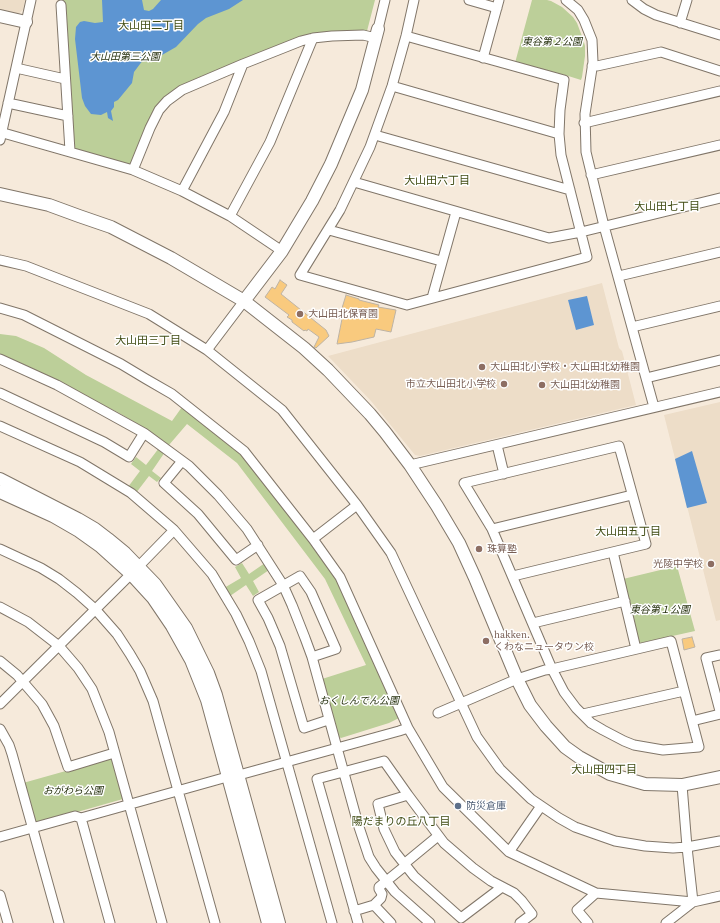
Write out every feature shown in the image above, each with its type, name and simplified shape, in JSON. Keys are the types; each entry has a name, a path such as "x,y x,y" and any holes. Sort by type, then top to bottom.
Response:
{"street":[{"path":"31,0 1,135 70,151 133,170 230,216 282,251"},
{"path":"207,350 282,251 312,201 336,152 363,84 385,0"},
{"path":"406,36 564,80 560,110 559,134 561,155 587,257 407,305 300,275 329,230 354,182 375,135 392,86 414,0"},
{"path":"469,0 498,4 483,58"},
{"path":"566,0 578,10 587,26 593,47 592,66 584,123 585,148 604,226 654,407"},
{"path":"632,0 650,13 720,35"},
{"path":"680,23 687,0"},
{"path":"61,5 70,151"},
{"path":"0,16 26,22"},
{"path":"133,170 156,116 167,101 182,90 301,41 313,38 377,33"},
{"path":"230,216 270,142 313,38"},
{"path":"592,66 661,52 720,71"},
{"path":"182,192 224,112 243,64"},
{"path":"16,68 65,79"},
{"path":"392,86 559,134"},
{"path":"584,123 720,91"},
{"path":"8,103 68,116"},
{"path":"375,135 570,190"},
{"path":"591,175 720,145"},
{"path":"354,182 549,238 581,232 720,198"},
{"path":"0,194 49,205 111,227 171,258 244,301 304,348 339,381 370,414 410,465 437,506 458,543 475,578 517,679 538,717 555,737 578,757 610,774 646,784 682,785 720,777"},
{"path":"432,298 456,212"},
{"path":"329,230 442,261"},
{"path":"619,276 720,252"},
{"path":"0,260 26,266 149,314 207,350 282,410 356,505 391,553 477,737 491,757 520,789 541,806 575,826 615,841 645,846 687,847 720,841"},
{"path":"632,327 720,306"},
{"path":"0,308 24,315 121,364 172,394 244,451 313,538 343,583 408,728 443,787 509,852 596,893 692,902 720,896"},
{"path":"0,359 57,385 144,433 182,461 218,495 247,529 283,585 312,657 328,720 366,850 372,862 386,882 430,923"},
{"path":"646,378 720,360"},
{"path":"410,465 720,392"},
{"path":"0,393 104,442 129,457 144,433"},
{"path":"0,426 80,462 131,493 174,530 212,574 250,641 262,671 286,762 332,923"},
{"path":"497,445 504,474"},
{"path":"438,712 517,679 552,669 670,641 699,747 663,750 643,747 624,741 591,723 576,708 564,692 552,669 492,529 464,484 619,446 646,544 513,576"},
{"path":"182,461 164,483 198,514 236,560 258,546"},
{"path":"0,479 56,507 95,529 125,553 135,570"},
{"path":"0,492 52,516 79,531 155,584 186,628 199,652 216,695 233,776 268,923"},
{"path":"492,529 632,495"},
{"path":"313,538 356,505"},
{"path":"0,704 174,530"},
{"path":"0,549 50,573 77,593 95,609 124,644 146,685 156,713 215,923"},
{"path":"613,552 636,649"},
{"path":"312,657 336,649 311,592 300,576 258,600 268,618 280,646 304,728 328,720"},
{"path":"533,623 625,601"},
{"path":"0,607 28,622 59,646 78,668 92,689 104,718 162,923"},
{"path":"692,721 720,712 706,658 720,655"},
{"path":"0,661 23,681 42,704 51,719 61,743 68,767 114,753"},
{"path":"583,714 684,690"},
{"path":"0,837 75,816 81,818 178,790 408,728"},
{"path":"0,729 12,754 59,923"},
{"path":"358,923 317,779 384,761 408,796 438,836 450,849 464,862 482,875 514,893 532,914 520,923"},
{"path":"233,776 279,923"},
{"path":"682,785 692,902"},
{"path":"408,796 378,804 384,829 395,852 405,865 432,893 461,918 502,887"},
{"path":"509,852 541,806"},
{"path":"81,818 110,923"},
{"path":"354,911 374,905 382,898 379,887 438,836"},
{"path":"588,923 577,910 596,893"},
{"path":"0,895 8,923"},
{"path":"667,923 692,902"},
{"path":"374,905 390,923"}],"shaded area":[{"path":"0,0 25,0 23,10 18,14 0,10"},
{"name":"大山田北小学校・大山田北幼稚園","path":"602,283 636,405 420,456 415,455 371,401 328,356"},
{"name":"光陵中学校","path":"720,402 720,620 716,621 664,415"}],"green space":[{"name":"大山田第三公園","path":"58,0 375,0 367,31 325,32 304,36 165,97 132,163 129,165 74,149 72,145 64,2"},
{"name":"東谷第２公園","path":"532,0 551,1 562,7 577,23 585,46 581,80 515,63"},
{"name":"おくしんでん公園","path":"0,334 16,336 44,348 86,375 172,421 182,407 243,456 314,547 337,581 399,718 389,723 341,738 337,736 322,679 366,665 325,579 237,463 187,424 169,445 148,430 119,413 0,355"},
{"path":"159,448 165,452 152,471 161,478 157,482 149,476 136,493 128,487 140,471 131,464 136,457 146,465"},
{"path":"242,563 249,574 265,563 269,570 253,581 259,592 253,596 246,585 230,596 224,588 241,578 235,567"},
{"name":"東谷第１公園","path":"677,566 695,631 641,643 638,641 623,579"},
{"name":"おがわら公園","path":"112,758 123,799 35,824 23,783"}],"water":[{"path":"102,0 142,0 144,10 149,11 153,9 161,0 243,0 229,9 206,18 198,24 176,47 162,55 143,60 134,72 132,83 118,100 114,102 114,107 111,111 113,121 108,118 107,112 101,115 91,114 85,106 82,98 75,39 76,27 80,22 103,22"},
{"path":"587,296 594,325 576,330 568,300"},
{"path":"692,451 707,503 687,508 675,459"}],"building":[{"name":"大山田北保育園","path":"280,280 287,285 281,294 326,330 329,336 316,348 314,347 319,337 308,329 307,331 304,331 287,317 289,315 265,297 272,287 275,289"},
{"path":"346,295 379,305 378,307 396,310 391,332 376,329 374,337 337,344 342,319 339,318"},
{"path":"692,637 695,647 684,650 682,639"}],"place":[{"name":"大山田北保育園","path":"300,314"},
{"name":"大山田北小学校・大山田北幼稚園","path":"482,367"},
{"name":"市立大山田北小学校","path":"504,384"},
{"name":"大山田北幼稚園","path":"542,385"},
{"name":"珠算塾","path":"479,549"},
{"name":"光陵中学校","path":"711,564"},
{"name":"hakken. くわなニュータウン校","path":"486,641"},
{"name":"防災倉庫","path":"458,806"}],"district":[{"name":"大山田二丁目","path":"151,26"},
{"name":"大山田六丁目","path":"437,181"},
{"name":"大山田七丁目","path":"667,207"},
{"name":"大山田三丁目","path":"148,341"},
{"name":"大山田五丁目","path":"628,532"},
{"name":"大山田四丁目","path":"604,770"},
{"name":"陽だまりの丘八丁目","path":"401,822"}]}
